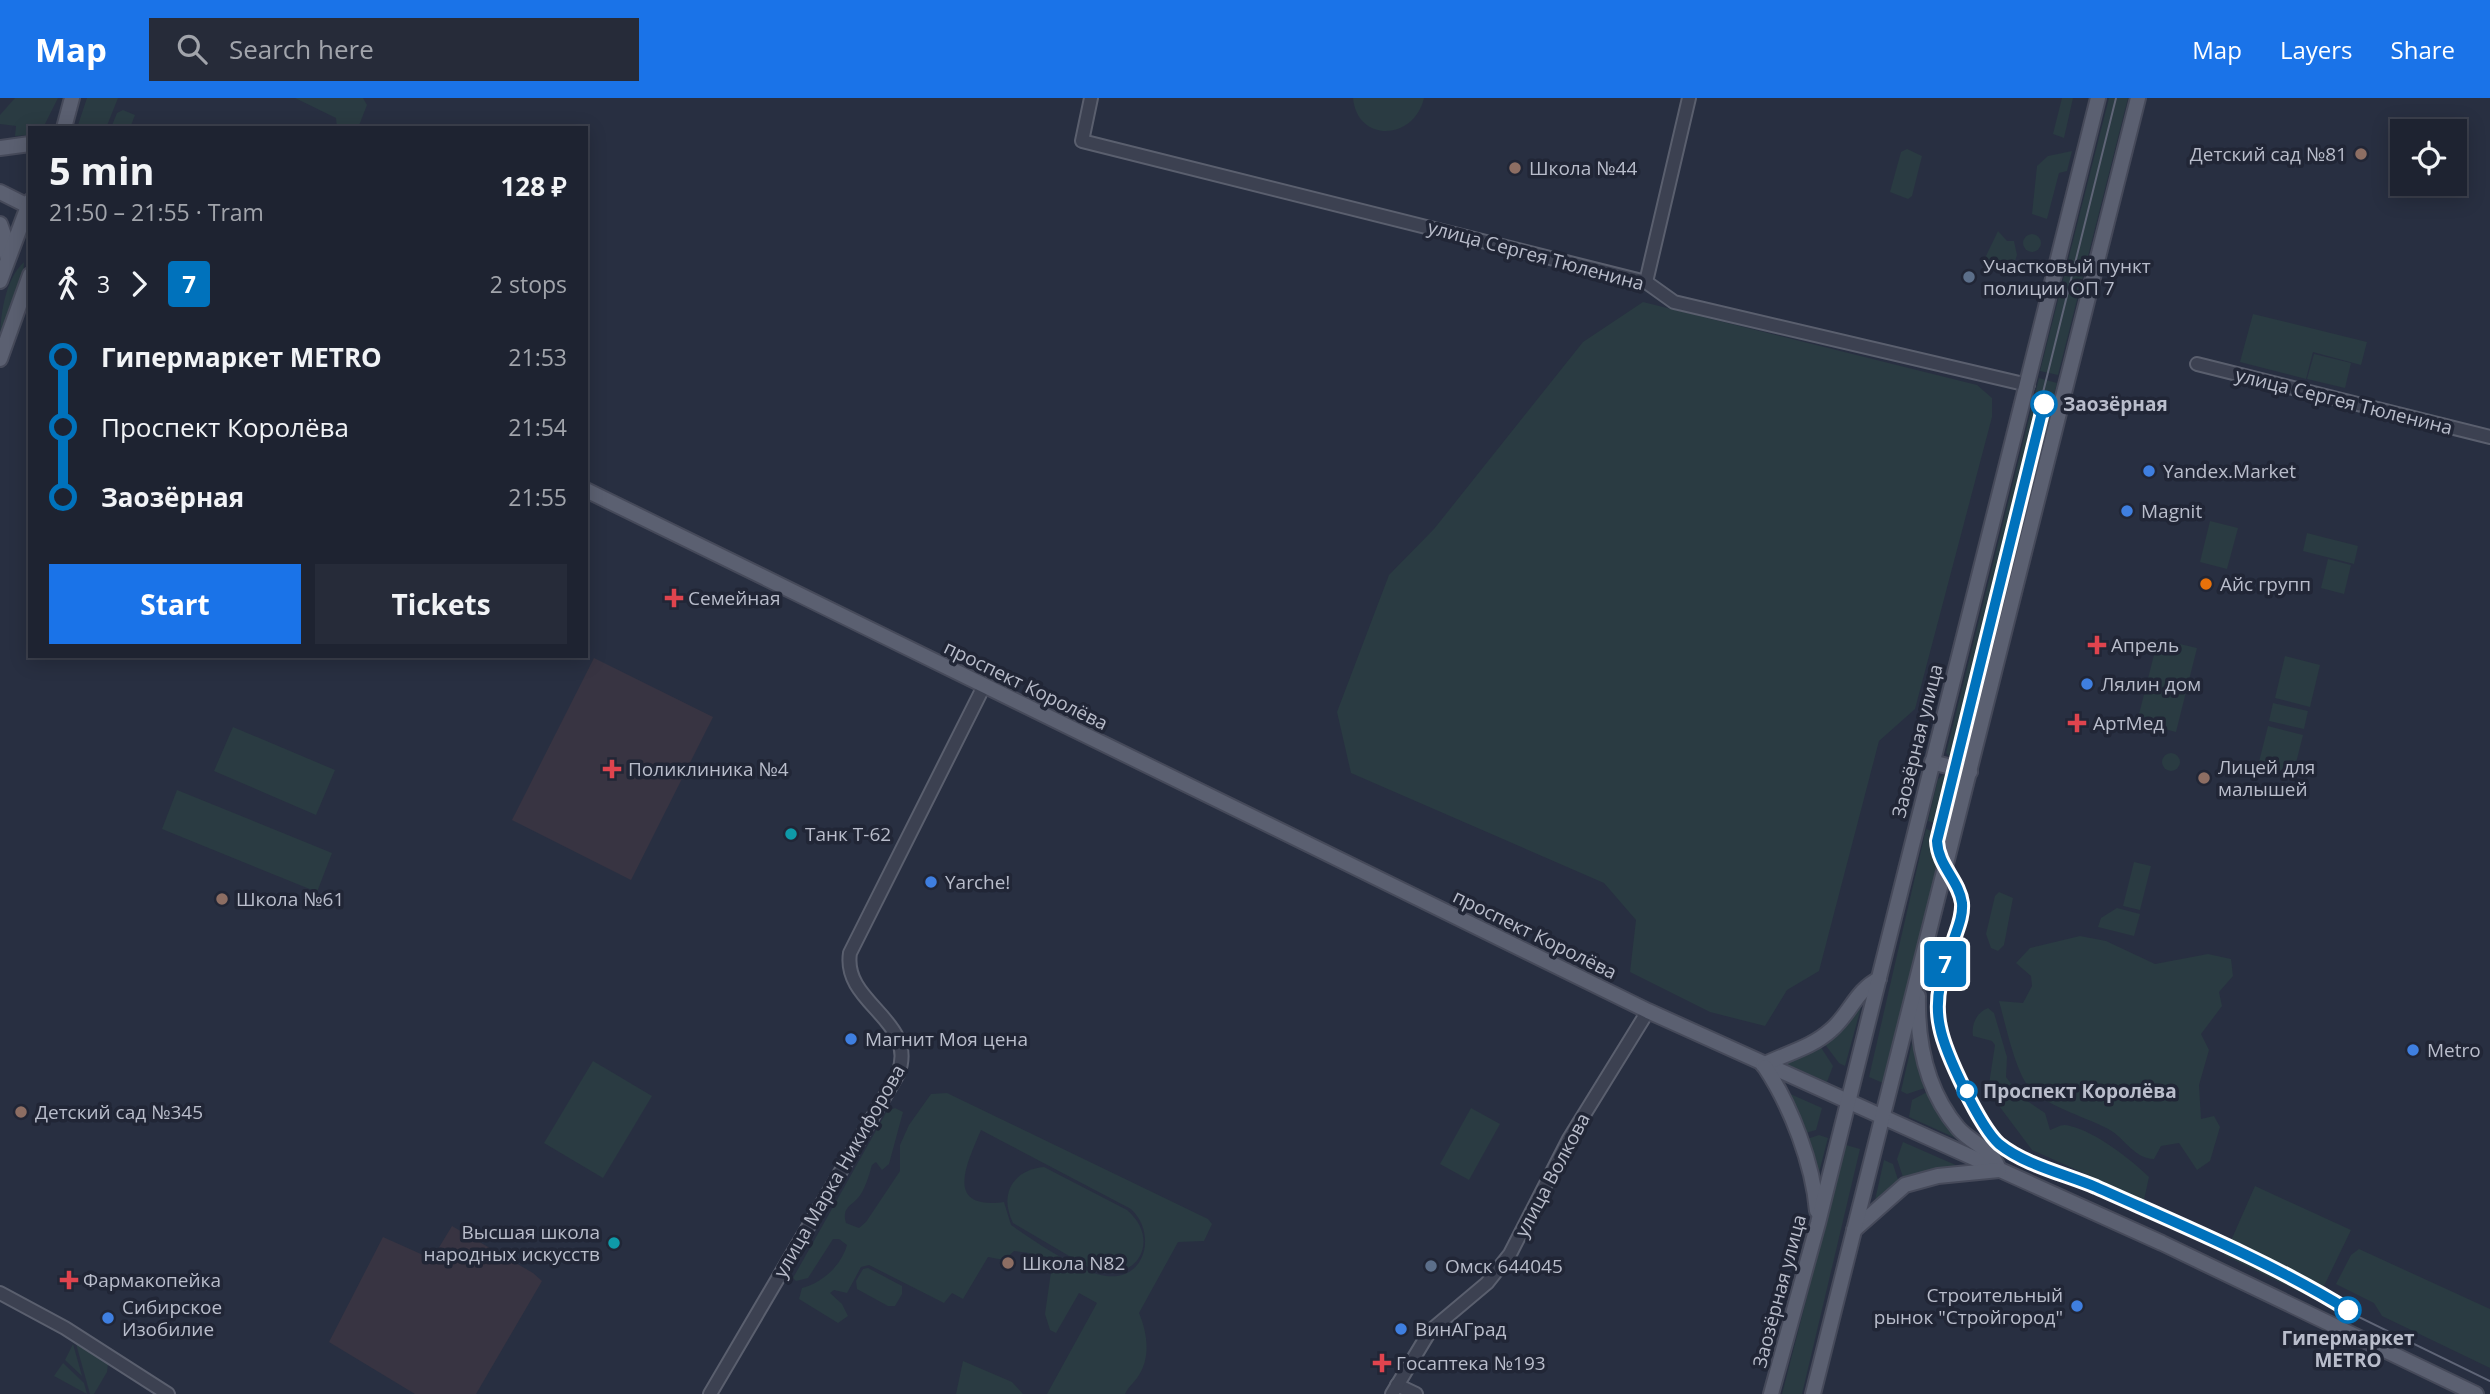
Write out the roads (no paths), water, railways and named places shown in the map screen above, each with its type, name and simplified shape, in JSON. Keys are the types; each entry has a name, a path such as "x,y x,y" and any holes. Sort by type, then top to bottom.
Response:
{"main road":[{"name":"Заозёрная улица","path":"1771,1394 1818,1223 2098,98"},
{"path":"1812,1394 2138,98"},
{"path":"57,126 71,99"},
{"path":"64,126 71,99"},
{"path":"0,148 28,144"},
{"path":"0,191 28,205"},
{"path":"0,281 28,208"},
{"path":"0,224 7,243 6,265"},
{"path":"0,359 28,281"},
{"name":"проспект Королёва","path":"588,490 1648,1011 2162,1243 2476,1394"},
{"path":"1932,762 1970,772"},
{"path":"1853,1232 1883,1202 1905,1185 1938,1176 1998,1170 1993,1155 1959,1130 1932,1086 1921,1052 1917,1025 1917,977"},
{"path":"1818,1223 1813,1185 1798,1139 1776,1084 1763,1065 1805,1049 1831,1031 1864,986 1878,979"}],"street":[{"name":"улица Сергея Тюленина","path":"1091,98 1082,141 1646,282 1674,302 2028,385"},
{"path":"1646,282 1689,98"},
{"name":"улица Сергея Тюленина","path":"2197,364 2490,437"},
{"name":"улица Марка Никифорова","path":"710,1394 900,1070 903,1058 897,1035 890,1023 860,994 849,967 850,953 984,686"},
{"name":"улица Волкова","path":"1395,1389 1430,1331 1487,1283 1510,1254 1569,1139 1648,1011"},
{"path":"0,1293 65,1328 168,1394"},
{"path":"1395,1389 1416,1394"}],"tram line":[{"path":"2116,98 1932,840 1935,859 1953,887 1958,902 1957,919 1940,961 1934,990 1934,1020 1939,1042 1970,1109 1999,1150 2220,1249 2490,1381"},
{"name":"7","path":"2044,404 1939,828 1937,852 1958,890 1962,904 1961,918 1942,971 1938,993 1939,1025 1943,1040 1973,1103 1992,1136 2001,1145 2026,1159 2095,1187 2220,1245 2348,1310"}],"place":[{"name":"Детский сад №81","path":"2361,154"},
{"name":"Школа №44","path":"1515,168"},
{"name":"Участковый пункт полиции ОП 7","path":"1969,277"},
{"name":"Заозёрная","path":"2044,404"},
{"name":"Yandex.Market","path":"2149,471"},
{"name":"Magnit","path":"2127,511"},
{"name":"Айс групп","path":"2206,584"},
{"name":"Семейная","path":"674,598"},
{"name":"Апрель","path":"2097,645"},
{"name":"Лялин дом","path":"2087,684"},
{"name":"АртМед","path":"2077,723"},
{"name":"Поликлиника №4","path":"612,769"},
{"name":"Лицей для малышей","path":"2204,778"},
{"name":"Танк Т-62","path":"791,834"},
{"name":"Yarche!","path":"931,882"},
{"name":"Школа №61","path":"222,899"},
{"name":"Магнит Моя цена","path":"851,1039"},
{"name":"Metro","path":"2413,1050"},
{"name":"Проспект Королёва","path":"1967,1091"},
{"name":"Детский сад №345","path":"21,1112"},
{"name":"Высшая школа народных искусств","path":"614,1243"},
{"name":"Школа N82","path":"1008,1263"},
{"name":"Омск 644045","path":"1431,1266"},
{"name":"Фармакопейка","path":"69,1280"},
{"name":"Строительный рынок \"Стройгород\"","path":"2077,1306"},
{"name":"Гипермаркет METRO","path":"2348,1310"},
{"name":"Сибирское Изобилие","path":"108,1318"},
{"name":"ВинАГрад","path":"1401,1329"},
{"name":"Госаптека №193","path":"1382,1363"}]}
